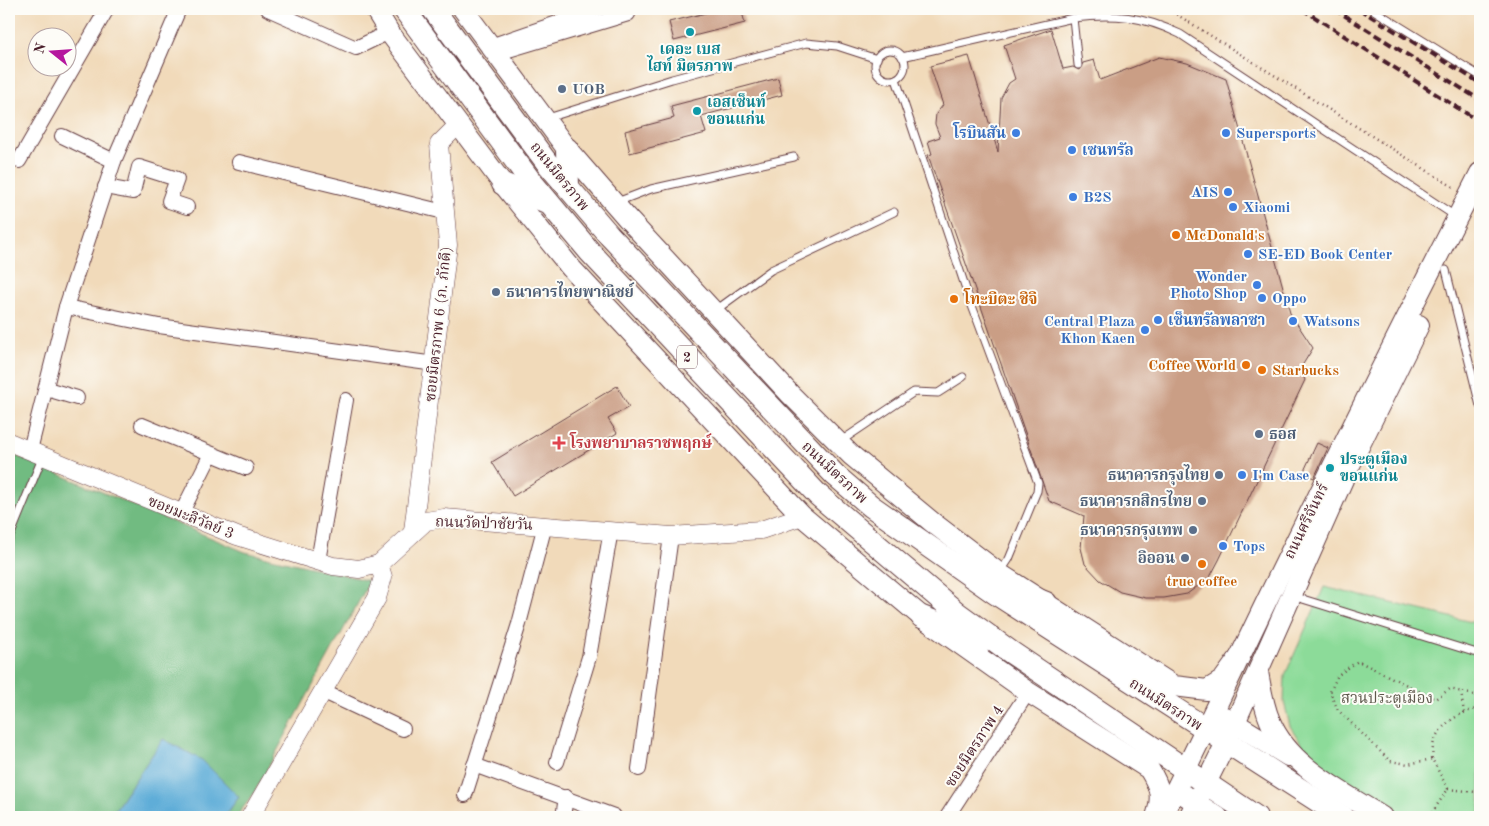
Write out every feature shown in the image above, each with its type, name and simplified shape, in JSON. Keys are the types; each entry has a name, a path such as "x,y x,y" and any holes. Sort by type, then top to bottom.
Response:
{"main road":[{"name":"2","path":"375,9 389,32 458,125 503,184 572,268 635,339 802,516"},
{"name":"ถนนมิตรภาพ","path":"404,9 523,171 550,204 654,322 830,505 908,573 1181,780 1197,801 1256,817"},
{"name":"ถนนมิตรภาพ","path":"433,9 568,187 608,235 714,349 848,486 871,506 960,569 1211,720 1343,817"},
{"name":"ถนนมิตรภาพ","path":"463,9 567,149 714,312 838,442 865,467 932,522 1000,574 1174,686 1211,720"},
{"path":"567,149 568,187"},
{"name":"ถนนศรีจันทร์","path":"1197,801 1258,672 1345,475 1446,270 1474,200 1480,173"},
{"path":"503,184 550,204"},
{"name":"ถนนศรีจันทร์","path":"1162,817 1458,218 1474,200"},
{"path":"802,516 922,617 1028,692 1149,769 1181,780"},
{"path":"960,569 1046,603"},
{"path":"922,617 1012,653"},
{"path":"1174,686 1207,690 1223,680 1239,658"},
{"path":"1258,672 1270,721 1283,742 1301,764"},
{"path":"1230,733 1301,764 1382,817"},
{"path":"1149,769 1159,786 1160,806 1156,817"},
{"path":"1197,801 1218,817"}],"street":[{"path":"19,161 107,9"},
{"path":"36,453 46,389 66,307 114,161 179,9"},
{"path":"268,9 356,48 389,32"},
{"path":"492,50 598,9"},
{"path":"492,50 628,14"},
{"name":"ซอยมิตรภาพ 6 (ภ. ภักดี)","path":"414,531 448,245 439,144 458,125"},
{"path":"62,136 114,161"},
{"path":"239,162 444,212"},
{"path":"105,187 133,192 140,167 177,179 169,201 187,207"},
{"path":"66,307 159,326 435,364"},
{"path":"46,389 76,398"},
{"path":"318,561 346,400"},
{"path":"142,425 246,468"},
{"name":"ซอยมะลิวัลย์ 3","path":"9,442 237,536 333,566 359,569 379,564"},
{"path":"181,514 211,454"},
{"name":"ถนนวัดป่าชัยวัน","path":"379,564 426,521 444,518 671,536 761,530 802,516"},
{"path":"465,795 520,624 545,525"},
{"path":"557,762 588,657 611,530"},
{"path":"639,769 671,536"},
{"path":"250,817 377,598 383,577 379,564"},
{"path":"322,691 403,729"},
{"name":"ซอยมิตรภาพ 4","path":"948,817 1028,692"},
{"path":"474,765 614,816"},
{"path":"563,817 566,797"}],"lane":[{"path":"1372,9 1480,76"},
{"path":"902,57 904,71 896,79 887,80 879,75 875,67 876,59 882,52 890,50 902,57 1073,18 1099,15 1135,17 1180,34 1458,218"},
{"path":"1073,18 1078,65"},
{"path":"545,119 672,79 806,43 837,46 876,59"},
{"path":"896,79 968,295 1038,483 1037,491 1009,559 1000,574"},
{"path":"614,203 652,189 794,157"},
{"path":"714,312 771,270 894,212"},
{"path":"1446,270 1480,406"},
{"path":"838,442 914,392 938,393 963,377"},
{"path":"9,539 36,453"},
{"path":"1291,596 1480,654"}],"path":[{"path":"1168,9 1474,200"},
{"path":"1432,760 1408,764 1390,761 1338,710 1330,692 1338,675 1358,661 1435,699 1450,689 1474,695 1480,691"},
{"path":"1461,692 1464,713"},
{"path":"1448,789 1432,760 1434,739 1447,724 1464,713 1480,709"},
{"path":"1448,789 1476,792 1480,790"},
{"path":"1429,817 1448,789"}],"green space":[{"path":"9,453 245,552 370,581 253,795 236,817 224,817 238,798 163,740 110,817 9,817"},
{"name":"สวนประตูเมือง","path":"1324,587 1480,624 1480,814 1476,817 1401,817 1311,759 1290,726 1284,702 1285,675"}],"water":[{"path":"163,739 202,760 239,797 224,817 110,817"}],"building":[{"name":"เดอะ เบส ไฮท์ มิตรภาพ","path":"722,9 741,9 745,23 674,41 669,22"},
{"name":"เซ็นทรัลพลาซา","path":"1051,29 1063,69 1073,67 1079,70 1083,63 1094,60 1100,80 1159,57 1187,63 1226,79 1290,313 1313,348 1300,369 1305,380 1219,560 1210,577 1187,594 1164,598 1146,598 1120,592 1100,580 1085,564 1081,548 1084,516 1049,501 928,155 932,154 928,141 940,137 935,124 936,114 943,105 930,66 969,56 998,152 1001,98 1009,83 1015,79 1004,45"},
{"name":"เอสเซ็นท์ ขอนแก่น","path":"778,78 782,95 701,116 706,133 630,153 625,131 674,118 671,106"},
{"path":"617,386 629,407 608,419 617,433 513,496 492,462"},
{"path":"1317,443 1328,448 1314,478 1303,473"}],"railway":[{"path":"1302,9 1480,122"},
{"path":"1334,9 1480,100"},
{"path":"1359,9 1480,83"}],"place":[{"name":"เดอะ เบส ไฮท์ มิตรภาพ","path":"690,32"},
{"name":"UOB","path":"562,89"},
{"name":"เอสเซ็นท์ ขอนแก่น","path":"697,111"},
{"name":"โรบินสัน","path":"1016,133"},
{"name":"Supersports","path":"1226,133"},
{"name":"เซนทรัล","path":"1072,150"},
{"name":"AIS","path":"1228,192"},
{"name":"B2S","path":"1073,197"},
{"name":"Xiaomi","path":"1233,207"},
{"name":"McDonald's","path":"1176,235"},
{"name":"SE-ED Book Center","path":"1248,254"},
{"name":"Wonder Photo Shop","path":"1257,285"},
{"name":"ธนาคารไทยพาณิชย์","path":"496,292"},
{"name":"Oppo","path":"1262,298"},
{"name":"โทะบิตะ ชิจิ","path":"954,299"},
{"name":"เซ็นทรัลพลาซา","path":"1158,320"},
{"name":"Watsons","path":"1293,321"},
{"name":"Central Plaza Khon Kaen","path":"1145,330"},
{"name":"Coffee World","path":"1246,365"},
{"name":"Starbucks","path":"1262,370"},
{"name":"ธอส","path":"1259,434"},
{"name":"โรงพยาบาลราชพฤกษ์","path":"559,443"},
{"name":"ประตูเมือง ขอนแก่น","path":"1330,468"},
{"name":"ธนาคารกรุงไทย","path":"1219,475"},
{"name":"I'm Case","path":"1242,475"},
{"name":"ธนาคารกสิกรไทย","path":"1202,501"},
{"name":"ธนาคารกรุงเทพ","path":"1193,530"},
{"name":"Tops","path":"1223,546"},
{"name":"อิออน","path":"1185,558"},
{"name":"true coffee","path":"1202,564"}]}
